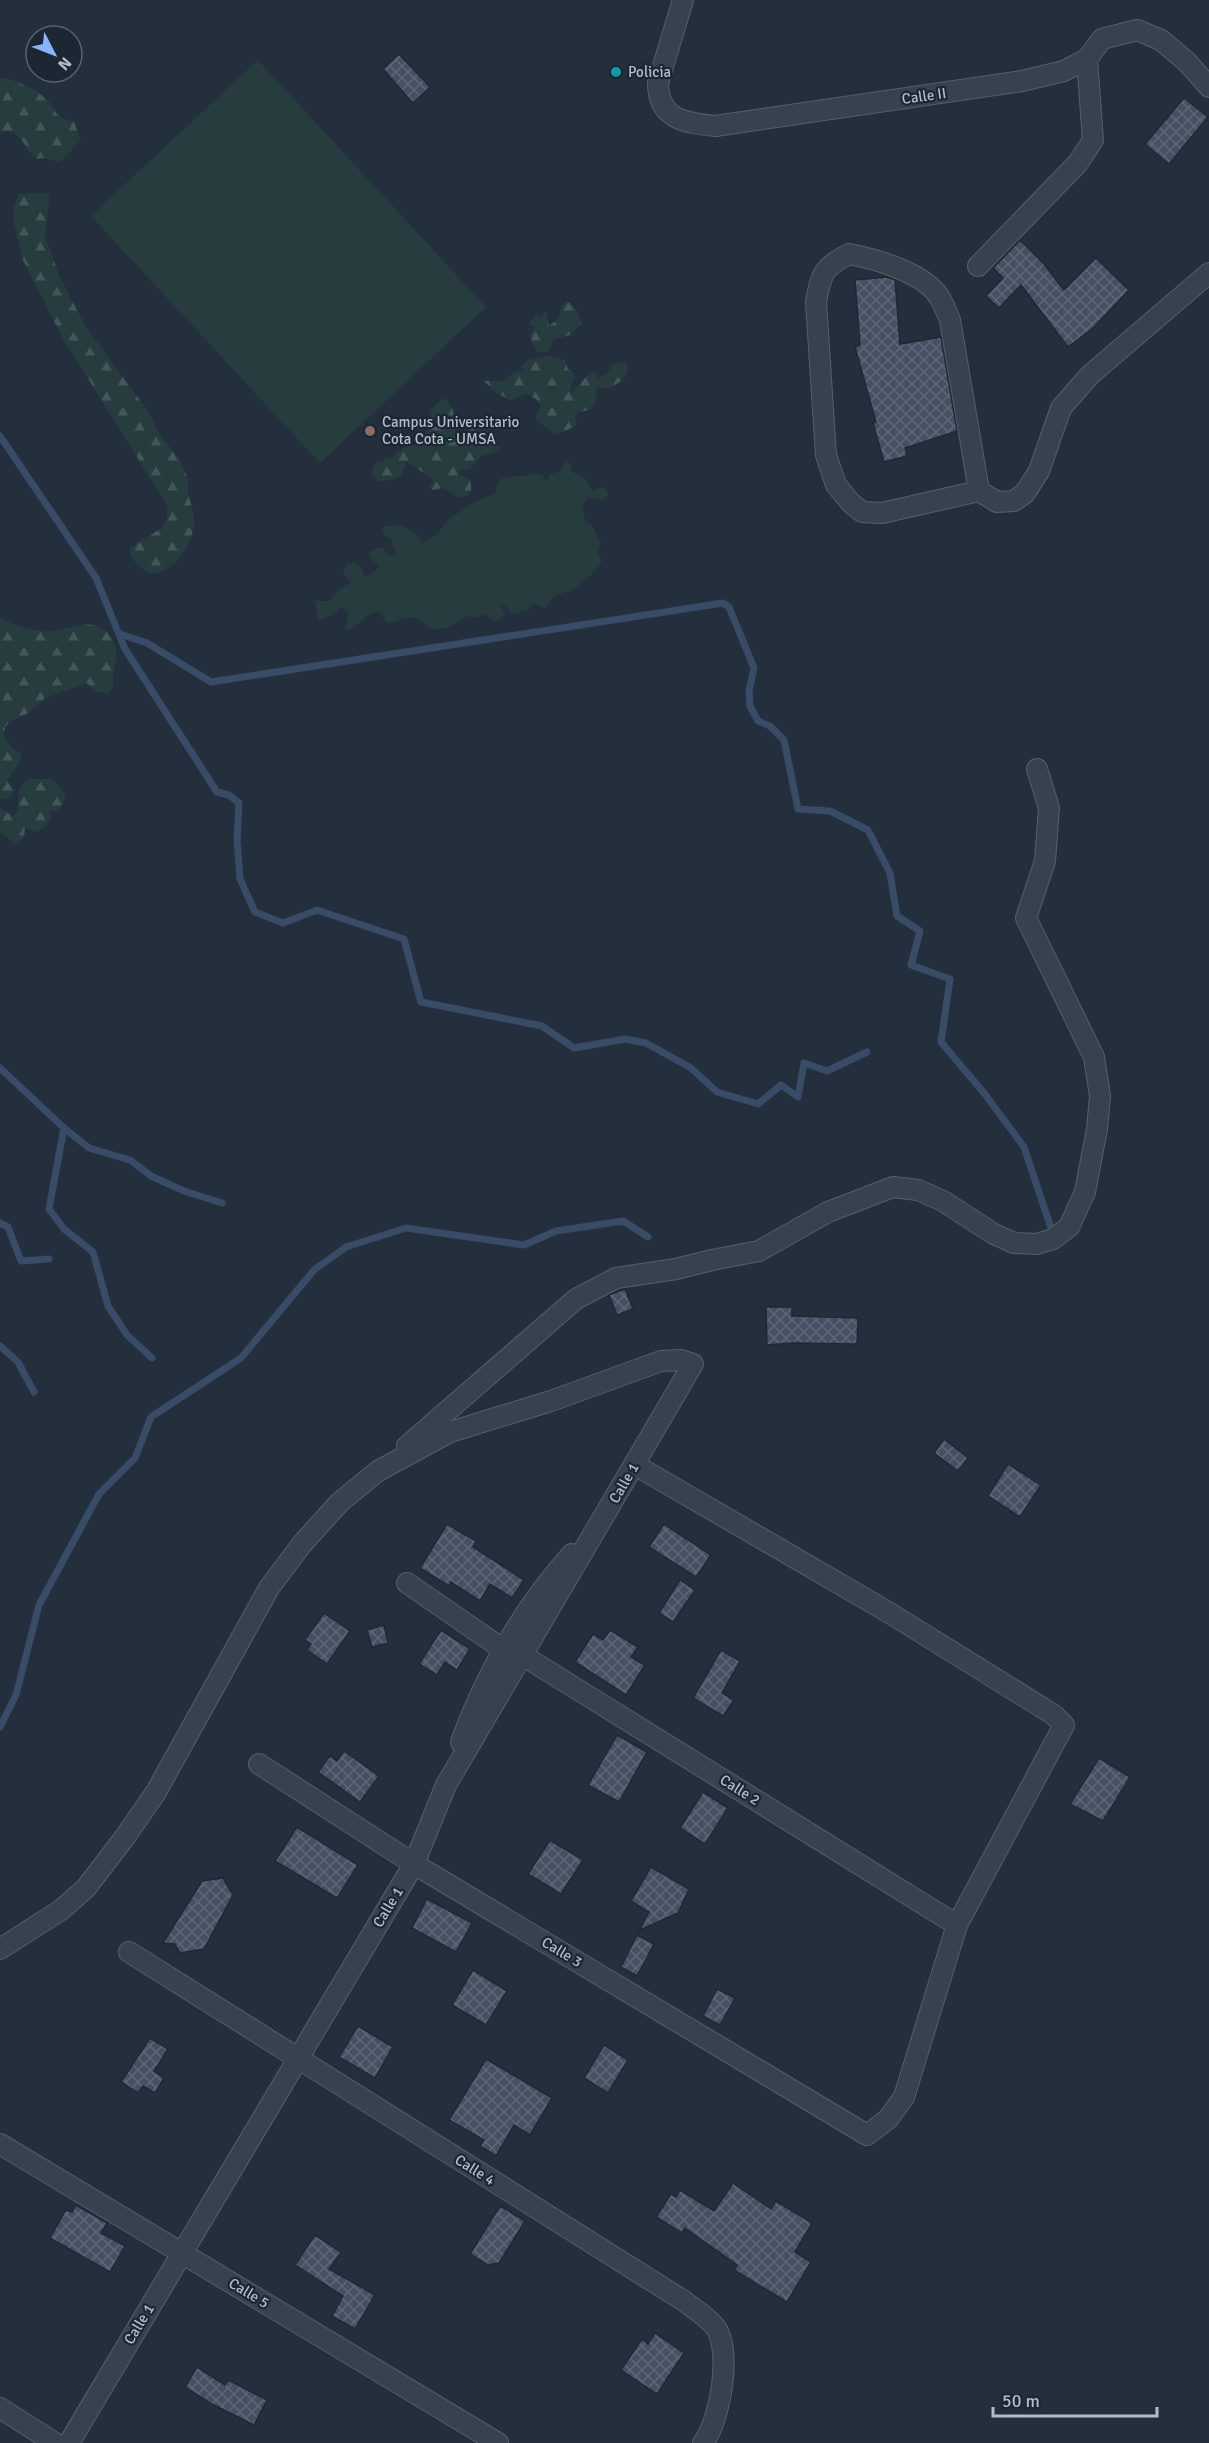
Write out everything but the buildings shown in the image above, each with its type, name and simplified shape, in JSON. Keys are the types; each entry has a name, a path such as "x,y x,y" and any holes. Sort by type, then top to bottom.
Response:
{"street":[{"name":"Calle II","path":"687,1 666,54 658,83 661,102 667,111 690,123 714,126 1022,81 1064,71 1087,59 1102,39 1137,30 1161,40 1209,87"},
{"path":"978,266 1078,163 1093,140 1087,59"},
{"path":"979,491 950,320 940,297 920,280 874,258 849,254 831,263 820,278 816,302 826,455 836,485 851,503 862,512 882,513 979,491 997,502 1014,501 1025,493 1039,471 1061,408 1090,375 1209,273"},
{"path":"0,1949 61,1910 86,1888 156,1792 269,1588 302,1544 340,1502 378,1472 576,1299 616,1278 676,1269 759,1251 828,1212 893,1187 918,1190 942,1201 994,1234 1014,1243 1037,1244 1053,1239 1069,1227 1085,1192 1097,1129 1100,1096 1094,1057 1026,918 1045,861 1049,808 1037,770"},
{"name":"Calle 1","path":"69,2443 414,1864 446,1785 473,1709 513,1652 557,1570 602,1521 693,1364 681,1360 661,1361 551,1401 450,1432 378,1472"},
{"path":"635,1465 888,1612 1054,1715 1064,1725 957,1925"},
{"name":"Calle 2","path":"407,1583 513,1652 957,1925"},
{"name":"Calle 3","path":"259,1764 414,1864 867,2135 888,2119 904,2097 957,1925"},
{"name":"Calle 4","path":"129,1952 684,2301 715,2327 723,2345 724,2378 709,2435 703,2443"},
{"name":"Calle 5","path":"0,2145 498,2443"},
{"path":"0,2408 55,2443"}],"green space":[{"path":"258,60 486,307 320,463 91,216"},
{"path":"6,78 36,91 49,102 58,115 74,122 81,140 60,162 37,159 17,135 7,131 0,132 0,79"},
{"path":"50,193 45,236 60,278 86,327 148,411 160,435 179,459 189,480 188,492 194,516 193,531 184,552 166,570 149,572 130,556 130,549 158,530 167,519 165,502 62,337 23,260 14,224 14,206 19,194"},
{"path":"567,301 575,307 582,323 570,335 553,340 549,351 539,353 534,348 530,335 534,328 529,323 536,314 540,317 546,311 549,326 559,318 562,305"},
{"path":"547,356 565,360 568,369 574,373 571,395 590,372 597,372 599,378 611,370 611,364 626,362 628,371 623,380 608,389 597,387 595,392 597,400 591,410 578,412 575,416 577,423 574,427 555,435 536,419 541,406 536,399 526,394 512,400 497,394 484,381 503,381 515,372 524,371 521,367 528,360"},
{"path":"442,399 446,399 452,408 453,418 459,427 455,439 486,419 489,422 492,441 500,447 495,452 481,456 469,470 459,470 459,474 471,481 471,490 468,495 460,498 443,488 432,490 430,487 433,480 406,461 402,474 398,478 378,482 371,473 376,462 393,457 406,448 422,444 427,439 423,435 427,430 445,426 446,417 435,419 431,416 430,411"},
{"path":"567,461 571,464 572,472 584,477 592,491 600,487 605,488 609,494 602,500 588,498 583,505 585,520 592,526 601,543 598,554 602,560 592,574 570,592 552,597 544,608 535,603 530,605 529,610 512,614 504,605 500,605 505,614 498,621 482,614 478,618 468,616 439,629 428,627 416,618 388,623 378,611 345,631 348,612 341,607 333,615 318,620 315,601 329,601 341,588 351,582 343,573 347,564 354,562 361,566 367,577 379,567 371,559 369,553 373,549 383,548 388,555 392,556 396,553 390,538 385,537 382,528 397,525 406,528 415,533 423,543 435,536 449,519 471,504 495,493 499,481 503,478 535,474 542,475 547,482 549,475 560,471"},
{"path":"0,618 39,631 60,630 90,624 99,626 114,642 116,653 114,687 108,693 95,692 87,683 45,698 29,713 10,721 5,727 4,736 12,748 21,754 21,760 7,781 14,789 11,798 0,799"},
{"path":"30,779 53,779 64,792 65,800 59,810 49,812 52,818 44,828 36,832 25,827 24,838 15,844 0,832 0,808 13,816 18,808 20,788"}],"waterway":[{"path":"0,436 96,578 125,649 217,792 229,795 239,803 237,840 240,879 255,912 283,923 317,910 404,939 421,1002 542,1026 574,1048 625,1039 646,1043 691,1068 717,1092 758,1104 781,1085 798,1097 804,1063 827,1071 867,1052"},
{"path":"120,634 147,643 211,682 723,603 729,607 754,668 749,691 750,706 758,721 770,726 784,740 798,809 830,811 868,830 890,873 897,916 920,931 911,965 950,979 941,1042 984,1093 1024,1147 1052,1231"},
{"path":"0,1068 64,1128 89,1148 130,1160 151,1176 184,1191 222,1203"},
{"path":"64,1128 49,1209 64,1229 93,1252 108,1306 127,1335 152,1358"},
{"path":"0,1727 16,1695 39,1605 99,1494 135,1458 151,1417 241,1358 314,1270 346,1247 406,1228 524,1245 556,1231 623,1221 648,1237"},
{"path":"0,1223 8,1227 21,1261 49,1259"},
{"path":"0,1346 18,1362 34,1392"}],"place":[{"name":"Policia","path":"616,72"},
{"name":"Campus Universitario Cota Cota - UMSA","path":"370,431"}]}
